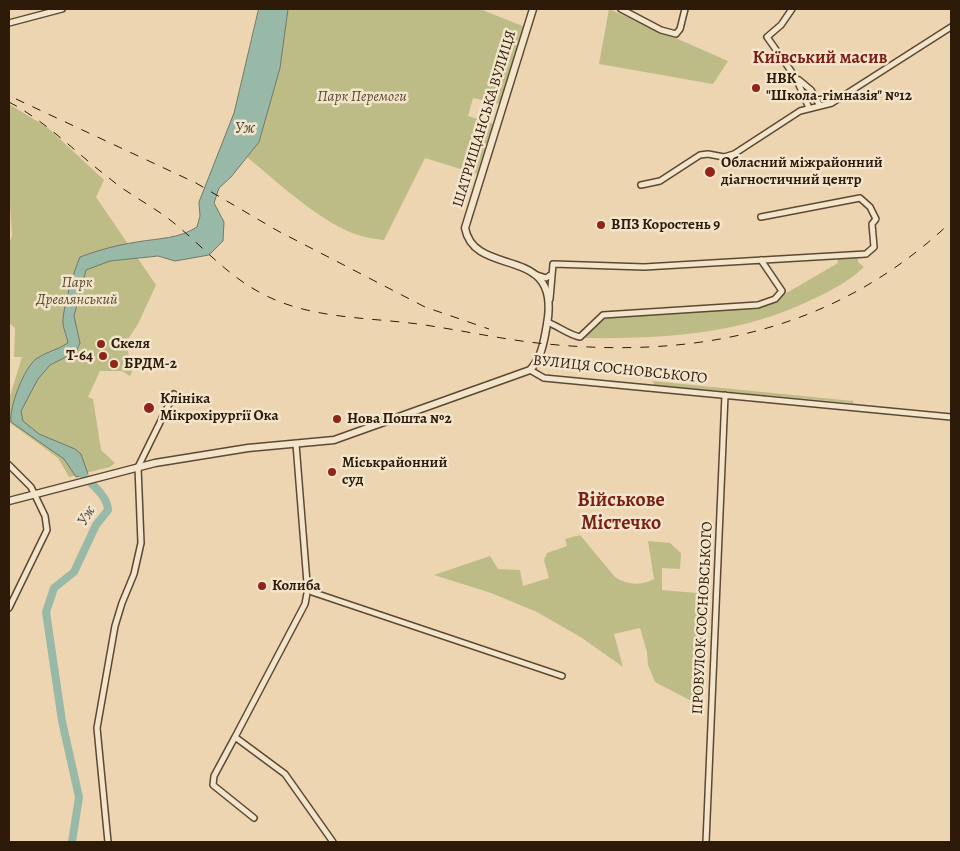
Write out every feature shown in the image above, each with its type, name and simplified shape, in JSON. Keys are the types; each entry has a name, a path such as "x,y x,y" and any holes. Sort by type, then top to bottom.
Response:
{"street":[{"path":"9,23 62,9"},
{"name":"ШАТРИЩАНСЬКА ВУЛИЦЯ","path":"533,9 465,228 467,237 475,248 534,274"},
{"path":"621,9 662,31 678,33 685,9"},
{"path":"637,16 639,9"},
{"path":"792,9 781,25 767,37 795,76 809,108"},
{"path":"642,185 660,181 700,155 708,154 722,157 732,155 797,113 809,108 832,103 951,28"},
{"path":"795,76 810,88 820,106"},
{"path":"530,370 536,364 544,340 553,264 644,267 868,253 874,246 872,224 876,219 870,208 859,198 761,216"},
{"path":"547,322 565,329 572,336 580,336 604,315 757,306 776,299 782,291 761,260"},
{"path":"534,274 546,278 552,274"},
{"path":"534,274 544,284 550,299"},
{"name":"ВУЛИЦЯ СОСНОВСЬКОГО","path":"36,495 138,467 208,454 272,445 334,440 530,370 544,378 951,417"},
{"path":"108,842 97,728 116,626 122,603 134,574 140,543 138,467 174,394"},
{"name":"ПРОВУЛОК СОСНОВСЬКОГО","path":"706,842 725,394"},
{"path":"254,818 213,786 214,776 305,604 308,588 296,444"},
{"path":"9,465 31,487 36,495 45,516 47,530 9,608"},
{"path":"9,501 36,495"},
{"path":"308,588 318,595 562,676"},
{"path":"235,737 285,774 333,842"}],"green space":[{"name":"Парк Перемоги","path":"288,9 480,9 525,27 500,104 473,98 468,116 493,124 477,174 425,158 384,240 361,236 331,222 300,201 246,156 259,142 280,68"},
{"path":"609,9 728,61 713,84 599,64"},
{"name":"Парк Древлянський","path":"9,104 48,128 104,180 96,197 156,285 138,324 126,342 132,372 130,376 122,371 100,371 88,397 93,399 101,450 115,463 110,467 69,477 58,458 9,422 9,399 22,357 14,357 15,328 9,323 9,244 12,236 9,188"},
{"path":"858,257 858,262 864,267 838,286 816,298 755,321 699,333 670,336 583,338 599,320 605,318 758,307 771,302 838,263 837,258"},
{"path":"652,381 853,401 853,403 655,385"},
{"path":"580,535 615,577 629,583 639,584 654,579 648,541 670,543 681,553 680,569 662,568 662,590 707,594 701,706 655,682 648,665 647,652 640,628 614,634 623,667 582,638 537,612 491,593 434,575 490,556 498,569 520,570 523,586 549,578 544,560 547,553 567,546 565,539"}],"water":[{"name":"Уж","path":"259,9 288,9 280,68 259,142 231,177 219,188 214,203 224,222 223,241 209,255 175,261 158,256 110,261 86,270 74,316 80,343 76,352 50,365 38,379 21,411 23,421 39,434 75,449 81,454 88,474 76,477 64,459 11,422 12,407 18,388 31,364 36,359 68,343 63,327 64,309 80,257 122,245 176,236 197,227 200,216 199,202 234,113"}],"waterway":[{"name":"Уж","path":"72,842 79,797 62,721 46,612 54,588 74,572 96,525 108,510 104,498 78,467"}],"railway":[{"path":"16,99 196,183 278,231 425,307 489,329"},
{"path":"9,102 36,119 117,184 174,223 236,277 277,301 337,316 418,324 531,342 603,347 658,346 712,340 763,329 813,312 861,289 907,259 951,222"}],"place":[{"name":"НВК \"Школа-гімназія\" №12","path":"756,88"},
{"name":"Обласний міжрайонний діагностичний центр","path":"710,172"},
{"name":"ВПЗ Коростень 9","path":"601,225"},
{"name":"Скеля","path":"101,344"},
{"name":"Т-64","path":"103,356"},
{"name":"БРДМ-2","path":"114,364"},
{"name":"Клініка Мікрохірургії Ока","path":"149,408"},
{"name":"Нова Пошта №2","path":"337,419"},
{"name":"Міськрайонний суд","path":"332,472"},
{"name":"Колиба","path":"262,586"}],"district":[{"name":"Київський масив","path":"820,59"},
{"name":"Військове Містечко","path":"621,512"}]}
